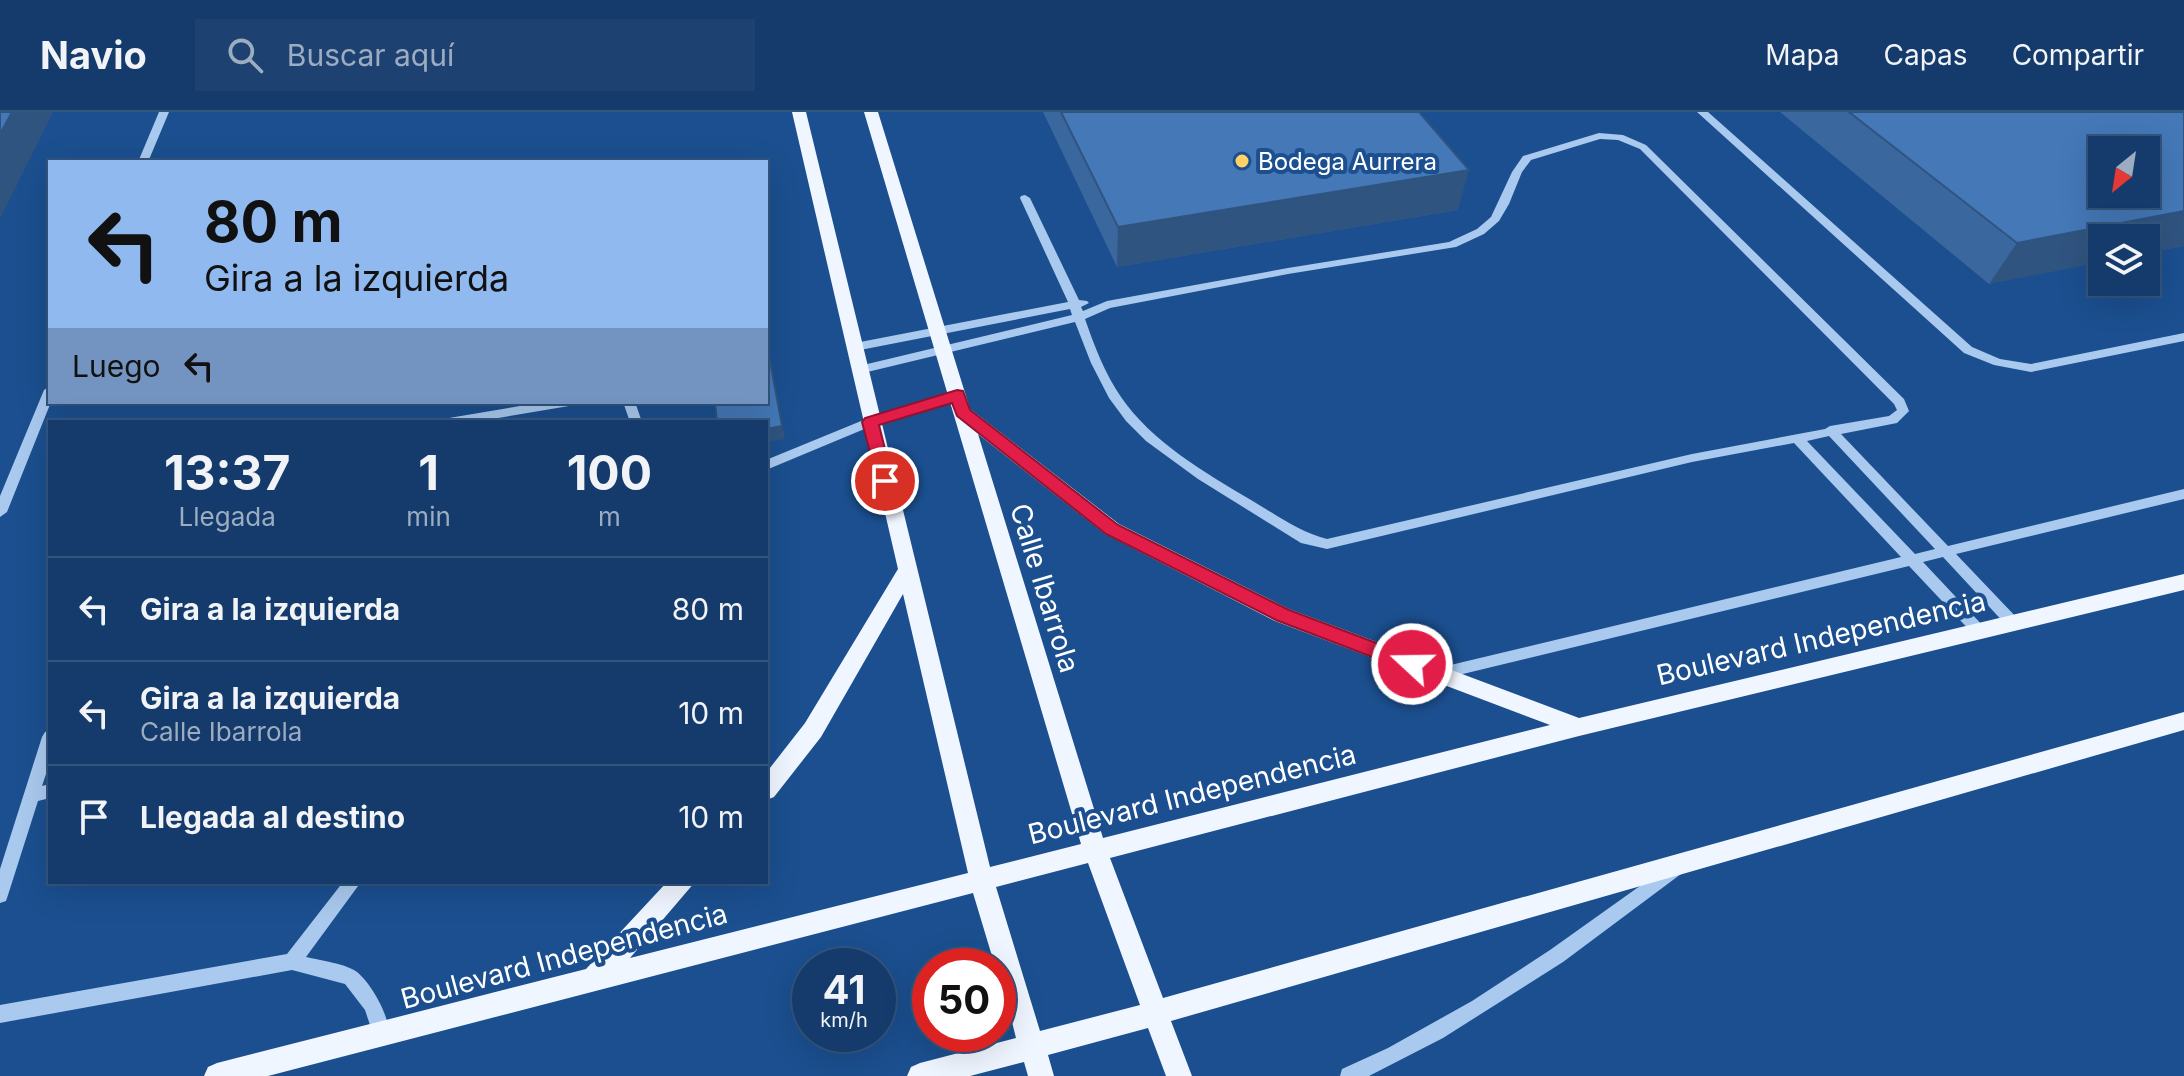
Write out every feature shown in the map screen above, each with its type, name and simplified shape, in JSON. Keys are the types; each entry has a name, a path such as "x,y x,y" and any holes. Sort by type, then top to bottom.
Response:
{"main road":[{"path":"799,112 870,422 981,879 1041,1076"},
{"name":"Calle Ibarrola","path":"871,112 936,329 946,348 960,404 1095,850 1179,1076"},
{"path":"960,404 1112,529 1282,615 1579,727"},
{"path":"768,787 813,730 907,570"},
{"name":"Boulevard Independencia","path":"217,1076 1579,727 2184,582"},
{"path":"920,1076 1157,1012 2184,721"},
{"path":"595,978 681,884"}],"street":[{"path":"144,160 164,112"},
{"path":"1702,112 1968,350 1984,359 2006,366 2031,368 2184,337"},
{"path":"859,370 1079,317 1107,305 1288,271 1452,245 1471,237 1495,219 1519,166 1527,158 1599,136 1620,137 1643,147 1900,402 1903,411 1893,420 1796,437 1327,544 1306,539 1190,466 1139,426 1115,399 1079,317 1074,302 1025,198"},
{"path":"855,347 1074,302 1107,305"},
{"path":"0,512 48,395"},
{"path":"461,420 557,404"},
{"path":"768,464 870,422 960,404"},
{"path":"1830,430 2013,623"},
{"path":"1796,437 1980,632"},
{"path":"1438,674 2184,494"},
{"path":"0,895 48,743"},
{"path":"31,796 48,792"},
{"path":"1349,1076 1414,1047 1515,987 1684,863"},
{"path":"292,962 351,884"},
{"path":"0,1014 292,962 350,977 372,1005 381,1034"}],"building":[{"path":"0,112 12,112 0,134"},
{"name":"Bodega Aurrera","path":"1061,112 1419,112 1469,170 1118,227"},
{"path":"1849,112 2184,112 2184,211 2116,224 2088,224 2088,229 2017,243"},
{"path":"768,350 782,426 768,429 768,420 717,420 715,404 768,404"}],"place":[{"name":"Bodega Aurrera","path":"1242,161"}],"route":[{"path":"885,481 870,422 957,395 963,413 1112,529 1282,615 1412,664"}]}
